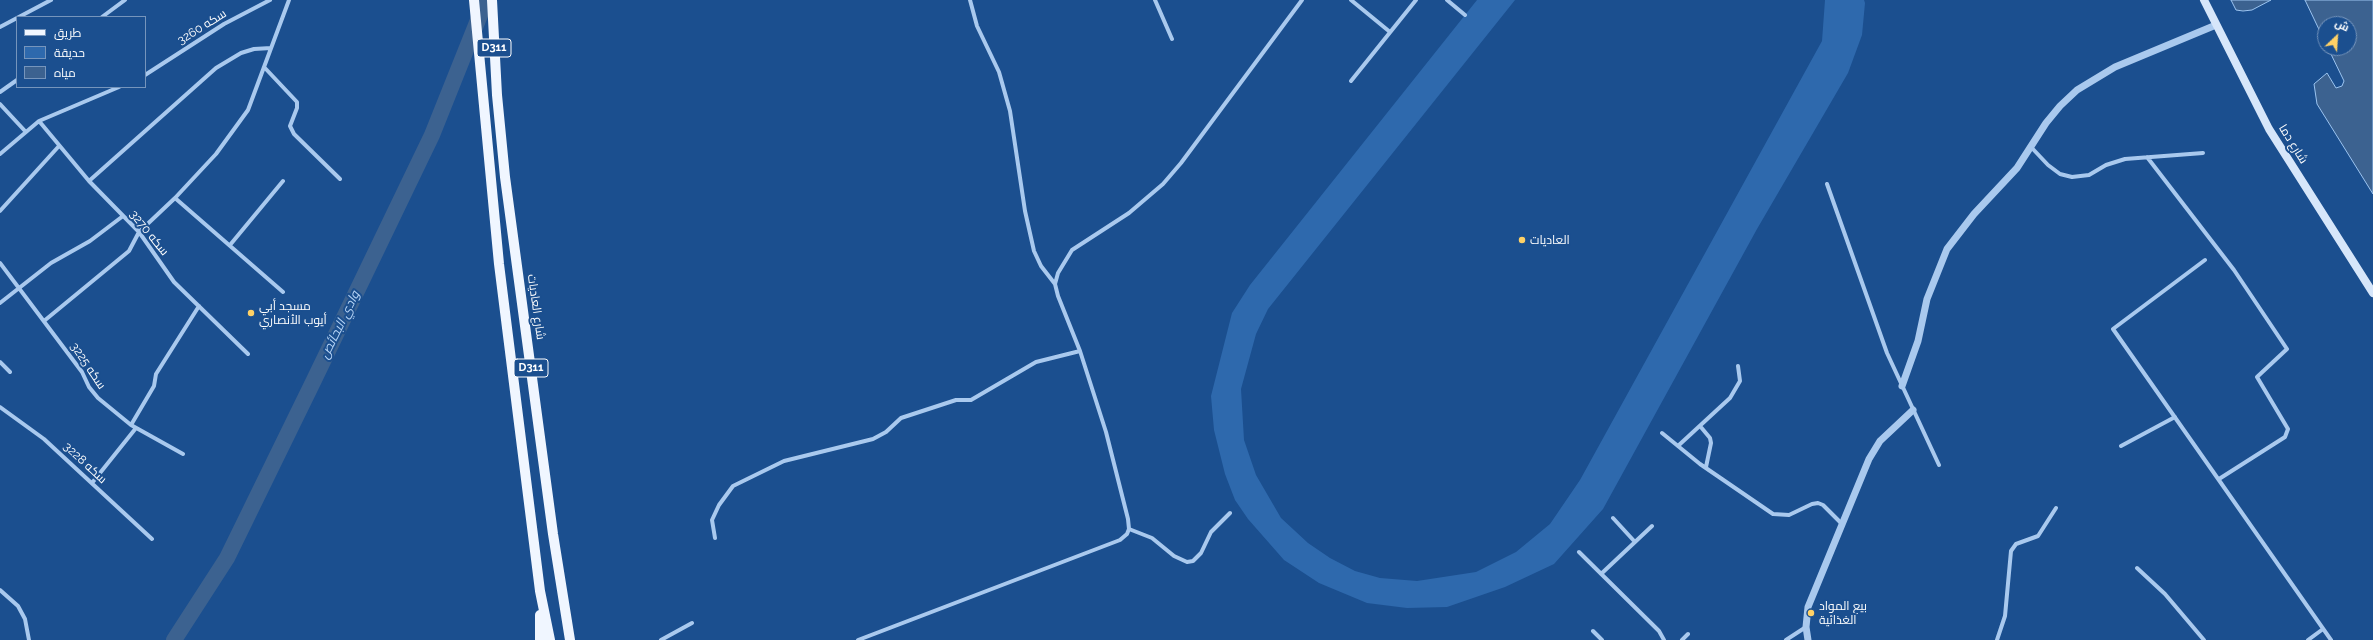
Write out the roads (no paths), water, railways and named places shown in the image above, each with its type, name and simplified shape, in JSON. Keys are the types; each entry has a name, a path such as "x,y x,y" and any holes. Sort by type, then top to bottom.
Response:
{"main road":[{"name":"D311","path":"474,0 485,132 500,271 540,590 550,640"},
{"name":"شارع العاديات","path":"492,0 496,96 505,177 570,640"},
{"name":"شارع دما","path":"2204,0 2269,129 2373,293"},
{"path":"540,590 540,640"},
{"path":"566,620 577,640"}],"street":[{"path":"21,16 51,0"},
{"path":"103,16 125,0"},
{"name":"سكه 3260","path":"146,74 224,24 270,0"},
{"path":"44,321 130,251 139,232 175,198 216,154 248,110 289,0"},
{"path":"970,0 977,26 999,72 1010,111 1025,211 1034,251 1041,266 1055,284 1080,351 1106,432 1130,529"},
{"path":"1155,0 1172,39"},
{"path":"1055,284 1058,273 1072,250 1129,213 1163,184 1181,164 1302,0"},
{"path":"1351,0 1390,32"},
{"path":"1351,81 1416,0"},
{"path":"1447,0 1465,15"},
{"path":"0,27 16,19"},
{"path":"1902,386 1918,341 1927,299 1947,249 1974,214 2017,168 2046,122 2060,106 2095,77 2115,67 2216,25"},
{"path":"89,181 216,68 241,53 254,49 271,48"},
{"path":"264,67 298,102 290,126 294,134 340,179"},
{"path":"0,92 16,81"},
{"path":"0,154 25,131 39,121 117,88"},
{"path":"0,105 25,131"},
{"name":"سكه 3270","path":"39,121 89,181 139,232 174,282 248,354"},
{"path":"0,211 59,146"},
{"path":"2031,147 2048,165 2060,174 2072,177 2089,175 2106,165 2125,159 2203,153"},
{"path":"2147,157 2234,270 2288,349 2257,378 2288,429 2285,437 2219,479"},
{"path":"230,245 283,181"},
{"path":"1827,184 1887,353 1912,410 1939,465"},
{"path":"175,198 283,292"},
{"path":"0,303 51,263 90,241 123,216"},
{"path":"2204,260 2113,329 2332,640"},
{"name":"سكه 3225","path":"0,263 18,289 82,372 89,387 98,398 131,425 183,454"},
{"path":"131,425 154,386 156,374 199,306"},
{"path":"715,538 712,520 719,505 733,486 784,462 873,439 886,432 901,418 956,400 970,400 1036,362 1080,351"},
{"path":"0,362 10,372"},
{"path":"1679,445 1724,405 1738,386 1740,376 1738,366"},
{"name":"سكه 3228","path":"0,407 44,439 152,539"},
{"path":"1808,640 1806,627 1811,598 1874,450 1887,434 1912,410"},
{"path":"2122,446 2175,417"},
{"path":"1700,426 1710,438 1711,443 1706,467"},
{"path":"92,483 136,428"},
{"path":"1662,433 1706,467 1773,514 1788,515 1812,504 1818,504 1823,505 1842,524"},
{"path":"1997,640 2005,616 2011,551 2016,544 2038,536 2056,508"},
{"path":"1130,529 1152,538 1174,556 1187,562 1192,561 1201,553 1211,532 1230,513"},
{"path":"1613,518 1635,542"},
{"path":"1601,574 1652,526"},
{"path":"858,640 1120,540 1130,529"},
{"path":"1579,552 1659,631 1664,640"},
{"path":"2137,568 2165,594 2204,640"},
{"path":"0,590 18,606 25,618 29,640"},
{"path":"661,640 692,623"},
{"path":"1786,640 1806,627"},
{"path":"2308,640 2323,629"},
{"path":"1593,631 1602,640"},
{"path":"1682,640 1688,634"}],"water":[{"path":"2231,0 2271,0 2252,10 2243,11 2236,10"},
{"path":"2305,0 2373,0 2373,194 2317,104 2314,84 2327,73 2336,88 2342,86 2344,81 2332,56 2357,56 2357,16 2317,16 2317,25"}],"waterway":[{"name":"وادي البحائص","path":"174,640 227,558 314,380 432,135 486,0"}],"place":[{"name":"العاديات","path":"1522,240"},
{"name":"مسجد أبي أيوب الأنصاري","path":"251,313"},
{"name":"بيع المواد الغذائية","path":"1811,613"}]}
